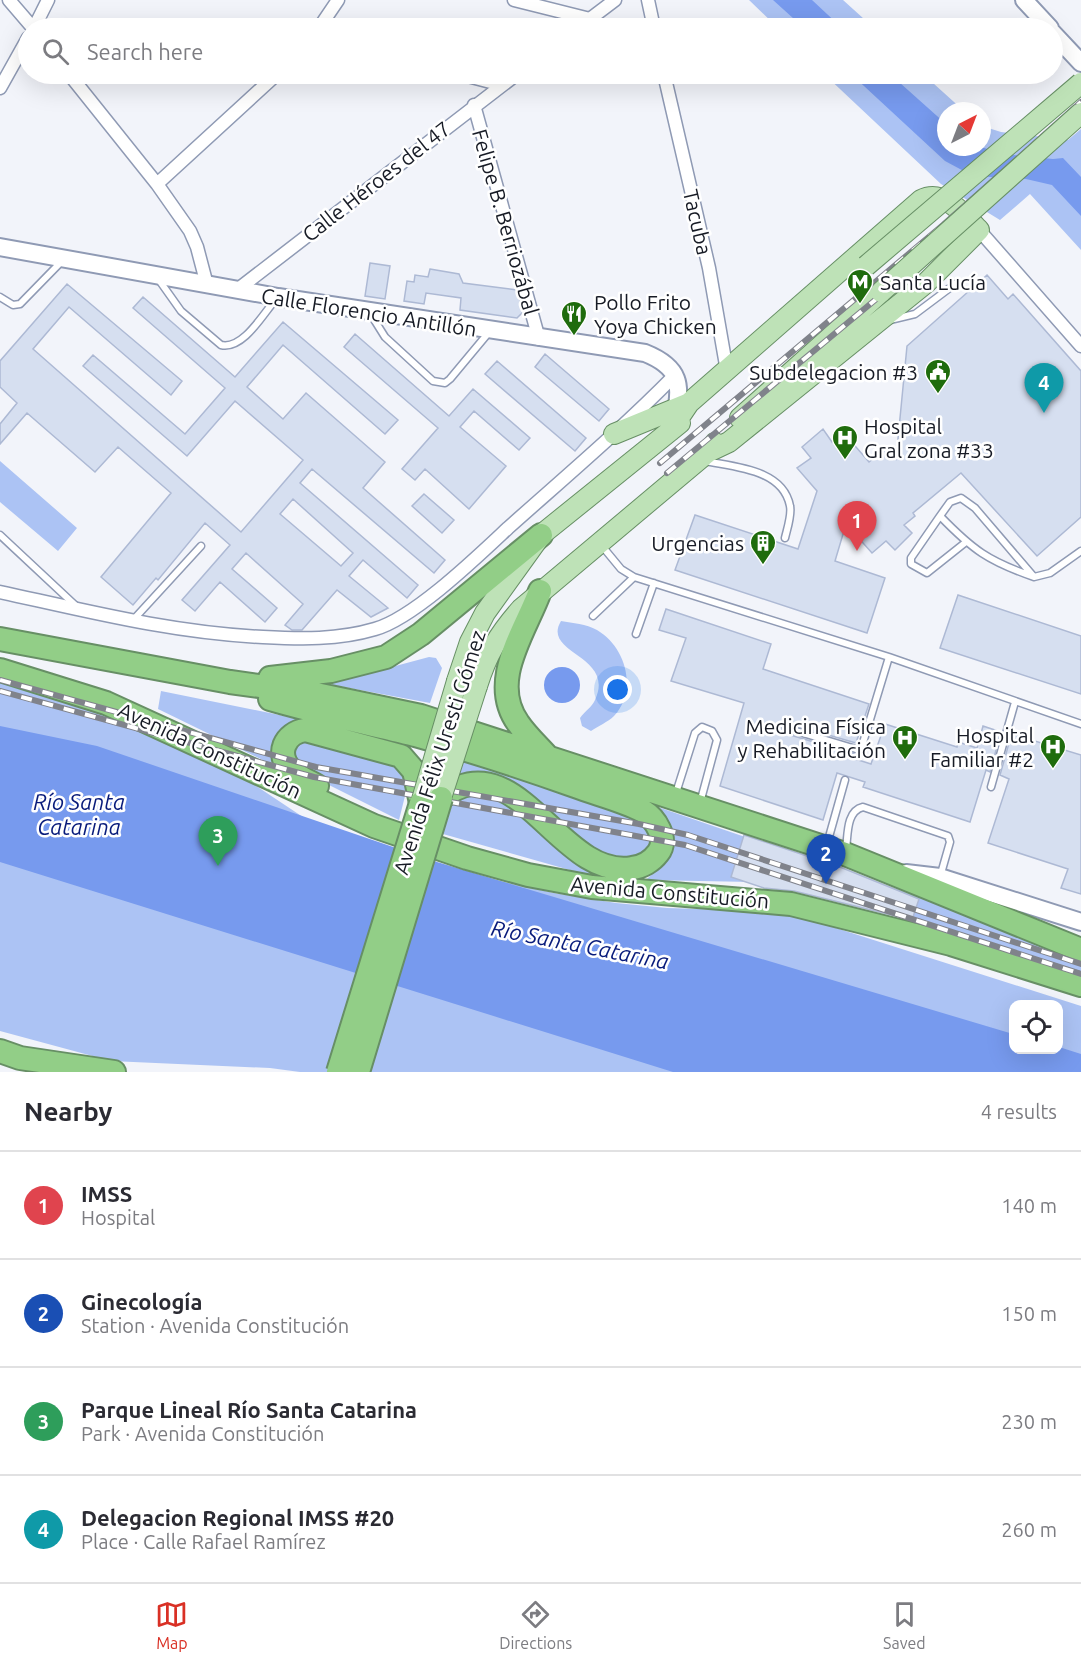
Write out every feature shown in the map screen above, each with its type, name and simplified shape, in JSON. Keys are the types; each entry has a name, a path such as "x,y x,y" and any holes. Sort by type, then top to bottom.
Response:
{"highway":[{"path":"230,682 331,671 386,657 421,634 541,535"},
{"path":"540,591 509,665 506,696 517,722 547,756"},
{"path":"0,639 230,682 368,703 421,716 836,851 1081,950"},
{"name":"Avenida Constitución","path":"0,670 106,703 374,826 467,858 560,881 633,892 772,901 838,914 951,944 1081,985"},
{"path":"230,682 288,704 416,736 538,772 643,811 660,830 662,840 657,855 641,866 630,869 605,866 580,851 513,796 493,786 468,783 431,800 414,771 400,756 305,730 290,735 284,744 285,762 302,778 347,803 374,826"},
{"name":"Avenida Félix Uresti Gómez","path":"338,1072 431,800"},
{"name":"Avenida Félix Uresti Gómez","path":"358,1072 431,800"},
{"path":"10,1055 49,1072"},
{"path":"10,1055 114,1072"}],"main road":[{"name":"Avenida Félix Uresti Gómez","path":"431,800 457,681 470,642 485,613 541,535 670,431 688,407 1081,83"},
{"name":"Avenida Félix Uresti Gómez","path":"431,800 477,686 487,654 502,630 540,591 703,456 725,430 1081,113"},
{"path":"614,434 688,407 921,200 928,197 943,198 979,230 945,267 880,321 729,442 703,456"}],"street":[{"path":"9,0 24,18"},
{"path":"38,18 48,0"},
{"path":"326,18 338,0"},
{"path":"514,0 586,18"},
{"path":"591,18 615,0"},
{"path":"648,0 652,18"},
{"path":"1024,0 1040,18"},
{"path":"1063,43 1081,63"},
{"path":"0,88 18,56"},
{"path":"77,84 157,184 190,231 197,247 207,285"},
{"path":"157,184 266,84"},
{"name":"Tacuba","path":"666,84 709,268 727,371"},
{"name":"Calle Héroes del 47","path":"237,290 502,85"},
{"name":"Felipe B. Berriozábal","path":"474,105 539,339"},
{"path":"979,230 1081,346"},
{"name":"Calle Florencio Antillón","path":"0,247 278,297 539,339 645,353 659,359 675,375"},
{"path":"0,592 132,622 218,635 307,640 345,637 378,628 426,598 614,434 675,375 688,407"},
{"path":"893,873 940,878 1081,922"}],"lane":[{"path":"0,297 13,304 27,300 65,258"},
{"path":"158,276 181,311 221,345 227,346 239,342 278,297"},
{"path":"880,321 903,319 915,314 955,284"},
{"path":"370,312 385,337 433,381 439,383 450,379 490,331"},
{"path":"703,456 753,470 771,479 784,491 791,507 785,538"},
{"path":"966,542 927,573 911,564 911,558 940,516 955,499 966,500 1034,577"},
{"path":"940,516 966,542 987,558 1034,577 1050,573 1081,551"},
{"path":"0,535 78,609"},
{"path":"600,543 621,569 634,577 889,657 1081,724"},
{"path":"132,622 201,546"},
{"path":"593,616 634,577"},
{"path":"636,634 654,583"},
{"path":"786,728 856,749 862,746 889,657"},
{"path":"991,787 1015,702"},
{"path":"675,799 694,733 702,727 715,732 717,740 699,807"},
{"path":"836,851 846,780"},
{"path":"836,851 851,816 858,808 863,807 948,836 950,842 940,878"}],"shaded area":[{"path":"749,0 843,0 863,18 768,18"},
{"path":"835,84 934,84 954,102 937,102 937,156 991,156 991,129 1068,140 1081,129 1081,250 1030,194 1000,220 941,184"},
{"path":"0,461 77,528 58,551 0,502"},
{"path":"561,621 597,630 615,647 625,670 626,694 621,706 612,718 591,731 582,726 580,718 595,700 599,685 596,673 561,641 558,632"},
{"path":"429,657 436,658 442,668 430,703 306,680 388,668"},
{"path":"0,679 50,691 196,746 327,833 476,876 554,893 667,908 765,911 814,921 1062,1000 1009,1000 1009,1054 1063,1054 1063,1000 1081,1006 1081,1072 300,1072 270,1068 111,1061 0,1031"},
{"path":"161,691 299,719 281,732 274,743 275,766 158,709"},
{"path":"307,738 395,760 410,776 399,820 303,772 294,764 292,748"},
{"path":"464,754 637,815 647,824 654,846 640,859 608,860 490,775 475,773 458,775"},
{"path":"469,792 497,796 598,878 443,834 452,805"},
{"path":"652,805 917,896 1081,957 1081,981 973,945 877,908 752,882 646,880 664,862"}],"water":[{"path":"773,0 812,0 831,18 793,18"},
{"path":"862,84 901,84 937,116 937,154"},
{"path":"991,150 1003,154 1063,158 1081,177 1081,216 1052,185 1026,179 973,176 940,156 991,156"},
{"path":"562,667 575,672 580,685 575,698 562,703 549,698 544,685 549,672"},
{"name":"Río Santa Catarina","path":"0,726 97,746 437,862 1009,1033 1009,1054 1063,1054 1063,1048 1081,1054 1081,1072 673,1072 0,862"}],"building":[{"path":"370,263 390,266 385,299 365,296"},
{"path":"430,269 459,274 463,283 517,290 523,312 517,318 460,310 461,298 426,293 424,304 404,301 407,281 414,282 415,275 428,277"},
{"path":"987,275 1008,299 1013,294 1081,371 1081,517 1037,556 961,473 913,513 915,516 904,525 912,533 895,550 886,541 872,553 846,524 835,561 885,578 867,633 675,570 695,515 798,549 817,491 797,468 811,458 802,447 823,429 832,442 843,432 869,462 886,448 896,459 907,346"},
{"path":"67,284 182,381 171,395 69,307 33,349 241,532 303,460 235,401 187,456 83,366 93,355 185,434 225,388 133,308 143,297 235,377 283,322 398,420 385,434 283,345 247,387 283,419 306,393 385,462 363,488 445,560 434,573 312,469 300,483 418,585 407,598 363,560 349,576 388,608 371,617 337,590 302,630 292,630 285,625 303,604 246,553 232,569 277,608 265,622 220,582 195,611 182,600 230,545 205,523 158,580 156,578 133,605 101,577 171,493 118,447 95,472 27,413 0,444 0,424 17,403 0,387 0,361","holes":["293,499 353,553 341,566 280,514"]},
{"path":"355,334 449,416 473,389 530,438 519,450 474,411 460,427 506,466 469,509 425,469 415,480 402,469 438,428 344,347"},
{"path":"545,354 609,409 599,421 535,367"},
{"path":"497,361 586,438 575,451 485,374"},
{"path":"424,494 454,520 442,533 412,506"},
{"path":"958,595 1081,636 1081,694 940,648"},
{"path":"666,609 771,644 763,669 869,704 856,743 787,723 781,727 784,733 854,754 852,758 871,764 885,724 957,747 958,742 977,748 983,726 1001,732 990,772 986,770 970,822 863,787 865,782 837,773 823,820 720,786 744,703 671,681 686,638 659,630"},
{"path":"1015,735 1081,755 1081,894 1061,888 1068,869 988,843 1009,779 1000,775 1011,736"},
{"path":"744,835 840,867 919,899 912,920 794,891 764,888 731,877"}],"railway":[{"path":"660,463 943,225 1081,102"},
{"path":"667,473 922,261 1081,118"},
{"path":"0,680 316,767 639,824 688,835 1081,964"},
{"path":"0,691 314,777 685,845 1081,974"}],"place":[{"name":"Santa Lucía","path":"860,305"},
{"name":"Pollo Frito Yoya Chicken","path":"574,337"},
{"name":"Subdelegacion #3","path":"938,395"},
{"name":"Delegacion Regional IMSS #20","path":"1044,413"},
{"name":"Hospital Gral zona #33","path":"845,461"},
{"name":"IMSS","path":"857,551"},
{"name":"Urgencias","path":"763,566"},
{"name":"Medicina Física y Rehabilitación","path":"905,761"},
{"name":"Hospital Familiar #2","path":"1053,770"},
{"name":"Parque Lineal Río Santa Catarina","path":"218,866"},
{"name":"Ginecología","path":"826,884"}]}
